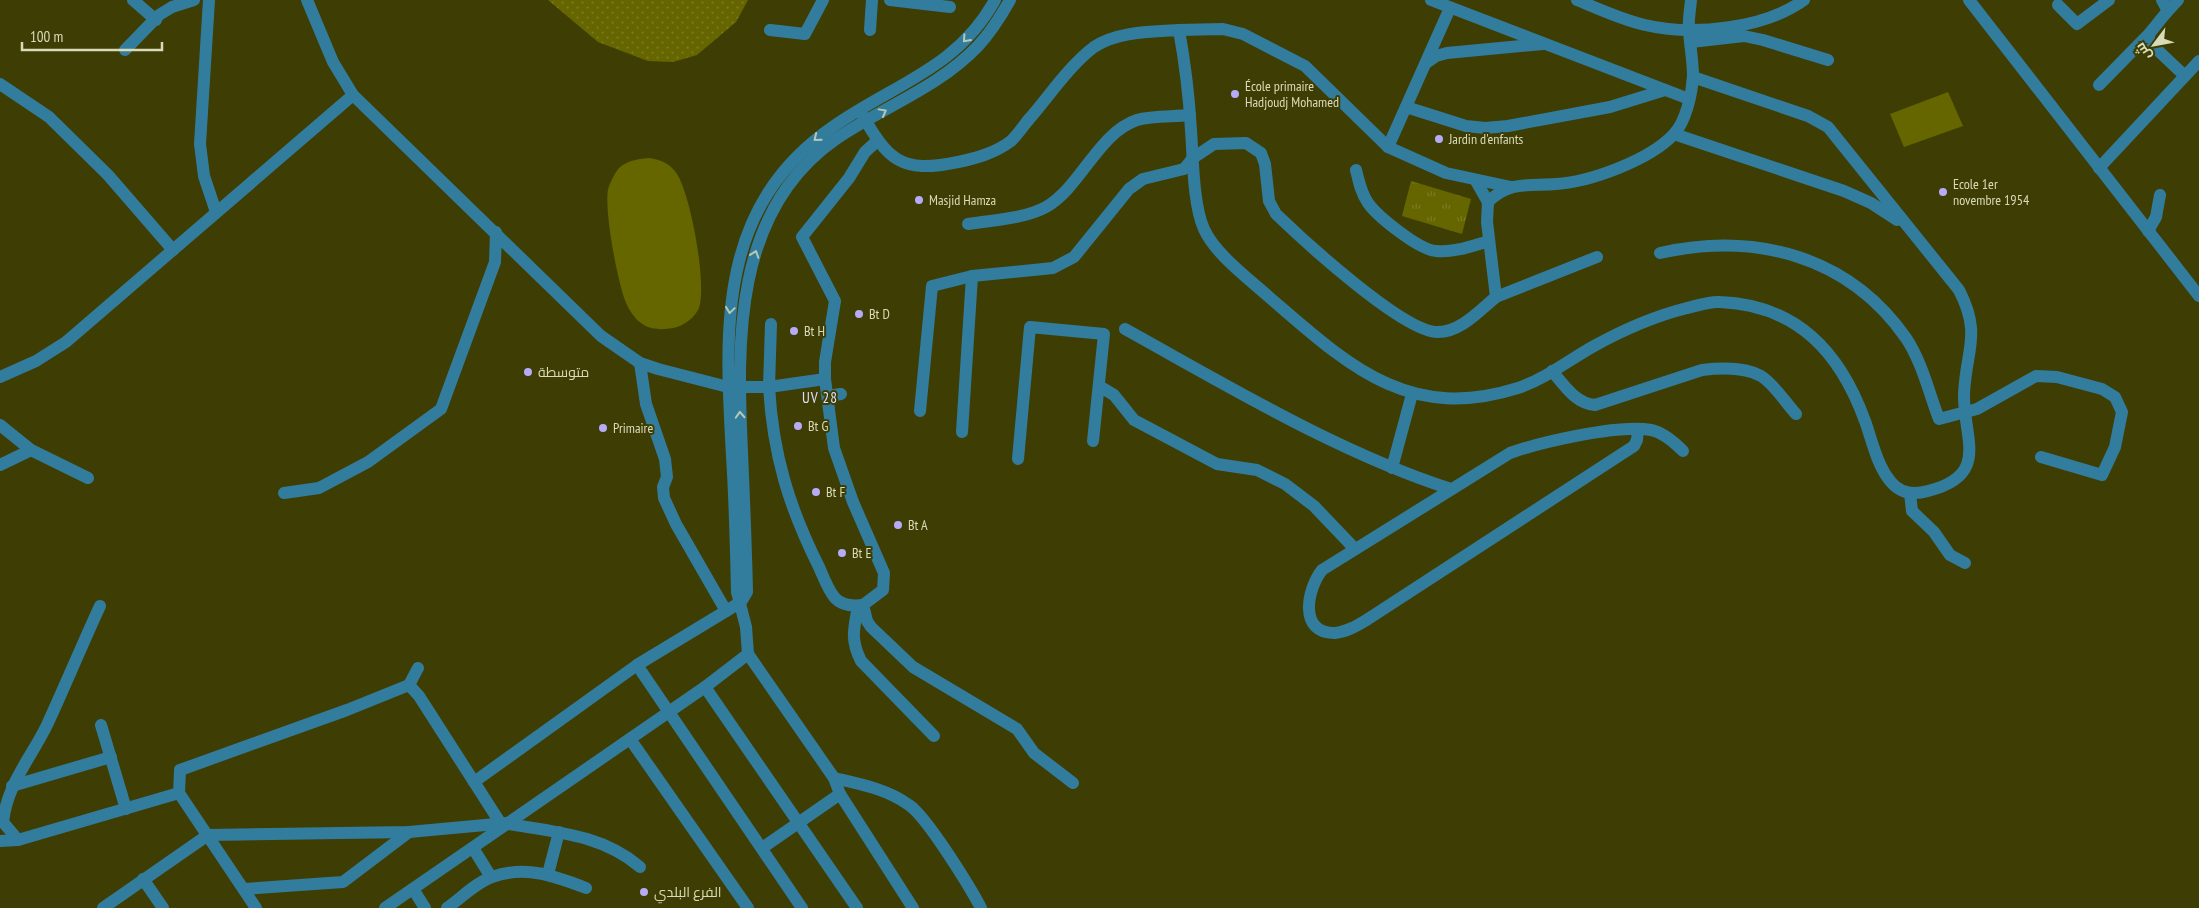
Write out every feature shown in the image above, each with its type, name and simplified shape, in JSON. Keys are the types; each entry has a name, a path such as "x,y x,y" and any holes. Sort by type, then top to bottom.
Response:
{"street":[{"path":"133,0 156,20"},
{"path":"124,50 156,20 165,5 194,0"},
{"path":"209,0 200,144 204,176 216,212"},
{"path":"307,0 333,62 353,95 374,119 496,232 601,336 640,363 733,387 769,387 825,379"},
{"path":"770,30 805,34 823,0"},
{"path":"870,30 872,0"},
{"path":"890,0 950,8"},
{"path":"474,782 637,665 741,602 747,592 733,387 742,314 750,269 764,230 779,201 801,172 863,116 955,51 981,22 995,0"},
{"path":"863,116 926,87 960,62 987,35 1010,0"},
{"path":"1431,0 1689,99"},
{"path":"1577,0 1645,25 1690,36 1744,36 1828,60"},
{"path":"863,116 877,141 904,164 933,167 978,158 1012,140 1059,84 1094,47 1115,38 1179,30 1223,29 1243,34 1305,66 1388,147 1446,173 1476,181 1511,186 1562,184 1602,173 1652,150 1674,134 1689,99 1693,77 1690,36 1691,0"},
{"path":"1690,36 1755,22 1804,0"},
{"path":"1969,0 2199,296"},
{"path":"2058,5 2077,24 2109,0"},
{"path":"2162,0 2167,9 2166,13"},
{"path":"2099,85 2149,34 2178,0"},
{"path":"1388,147 1450,8"},
{"path":"1179,30 1190,116 1193,158 1204,230 1215,246 1240,272 1348,363 1369,376 1412,394 1441,399 1485,395 1520,387 1633,327 1674,311 1716,301 1756,306 1791,322 1813,337 1834,357 1863,415 1882,467 1891,482 1910,493 1930,491 1949,483 1962,473 1970,456 1964,397 1973,330 1969,310 1959,290 1828,127 1808,116 1693,77"},
{"path":"2149,34 2150,42 2185,76"},
{"path":"1426,63 1436,56 1447,53 1546,44"},
{"path":"2098,168 2199,61"},
{"path":"0,84 49,117 108,175 173,250"},
{"path":"1406,107 1466,126 1485,128 1508,126 1610,107 1665,90"},
{"path":"0,377 36,361 66,342 353,95"},
{"path":"968,224 1025,215 1047,207 1060,196 1120,128 1138,120 1190,116"},
{"path":"1674,134 1844,191 1871,203 1910,228"},
{"path":"877,141 865,152 849,178 802,237 835,301 838,318 825,362 825,379 834,395 834,448 848,472 877,544 884,573 883,590 861,606 853,634 854,645 861,661 934,736"},
{"path":"920,411 932,286 972,276 1052,268 1064,264 1074,256 1129,189 1143,178 1184,169 1193,158 1214,144 1246,143 1261,153 1265,164 1269,201 1276,214 1353,281 1409,324 1432,331 1450,330 1466,322 1496,297 1597,257"},
{"path":"1356,170 1360,188 1368,203 1379,215 1422,247 1433,251 1447,252 1489,241"},
{"path":"1476,181 1488,202 1489,241 1496,297"},
{"path":"1488,202 1499,192 1511,186"},
{"path":"2148,231 2156,217 2160,195"},
{"path":"284,493 319,488 368,462 441,409 495,262 496,232"},
{"path":"1660,253 1706,246 1741,246 1769,249 1831,269 1859,289 1906,338 1915,355 1939,419 1966,413 2036,376 2046,375 2102,389 2115,397 2122,412 2115,447 2102,475 2041,457"},
{"path":"962,432 972,276"},
{"path":"770,324 773,343 769,387 782,475 798,506 805,540 827,573 834,598 843,604 861,606"},
{"path":"1018,459 1030,327 1104,334 1093,442"},
{"path":"1125,329 1254,401 1392,468 1451,489"},
{"path":"640,363 646,404 666,459 667,477 663,487 664,498 676,524 726,611"},
{"path":"1552,371 1578,400 1594,406 1702,370 1716,368 1739,371 1760,376 1796,414"},
{"path":"1099,386 1114,395 1134,420 1209,460 1228,467 1257,470 1285,484 1314,506 1355,549"},
{"path":"1392,468 1412,394"},
{"path":"0,425 31,450 88,478"},
{"path":"1638,429 1638,440 1634,446 1368,619 1350,629 1336,633 1318,629 1311,622 1308,607 1314,580 1322,570 1510,453 1526,447 1617,429 1638,429 1653,430 1683,451"},
{"path":"0,465 31,450"},
{"path":"1910,493 1912,511 1934,532 1950,555 1965,563"},
{"path":"741,602 748,654 834,778 840,794 913,908"},
{"path":"18,840 3,822 5,804 12,786 46,727 100,606"},
{"path":"861,606 871,627 913,667 1017,729 1034,753 1073,783"},
{"path":"385,908 705,687 748,654"},
{"path":"637,665 802,908"},
{"path":"256,908 179,793 180,770 347,710 409,685 418,668"},
{"path":"409,685 419,696 474,782 507,824"},
{"path":"705,687 858,908"},
{"path":"101,725 126,808"},
{"path":"630,739 748,908"},
{"path":"12,786 111,757"},
{"path":"834,778 871,787 910,805 934,834 979,907"},
{"path":"0,841 18,840 179,793"},
{"path":"762,848 800,824 840,794"},
{"path":"103,908 208,835 409,832 507,824 595,840 630,858 640,867"},
{"path":"244,889 343,882 409,832"},
{"path":"548,874 559,832"},
{"path":"473,848 491,877"},
{"path":"447,908 491,877 521,871 548,874 586,888"},
{"path":"143,879 163,908"},
{"path":"413,889 425,908"}],"green space":[{"path":"548,0 748,0 736,22 697,55 673,62 648,61 598,42"},
{"path":"1948,92 1963,126 1904,147 1890,114"},
{"path":"649,158 665,163 677,174 692,220 699,261 701,296 699,308 687,322 668,329 654,329 645,326 637,320 628,307 623,296 616,266 608,213 608,190 616,172 626,163"},
{"path":"1411,181 1471,199 1462,234 1402,216"}],"place":[{"name":"École primaire Hadjoudj Mohamed","path":"1235,94"},
{"name":"Jardin d'enfants","path":"1439,139"},
{"name":"Ecole 1er novembre 1954","path":"1943,192"},
{"name":"Masjid Hamza","path":"919,200"},
{"name":"Bt D","path":"859,314"},
{"name":"Bt H","path":"794,331"},
{"name":"متوسطة","path":"528,372"},
{"name":"Bt G","path":"798,426"},
{"name":"Primaire","path":"603,428"},
{"name":"Bt F","path":"816,492"},
{"name":"Bt A","path":"898,525"},
{"name":"Bt E","path":"842,553"},
{"name":"الفرع البلدي","path":"644,892"}],"district":[{"name":"UV 28","path":"820,398"}]}
